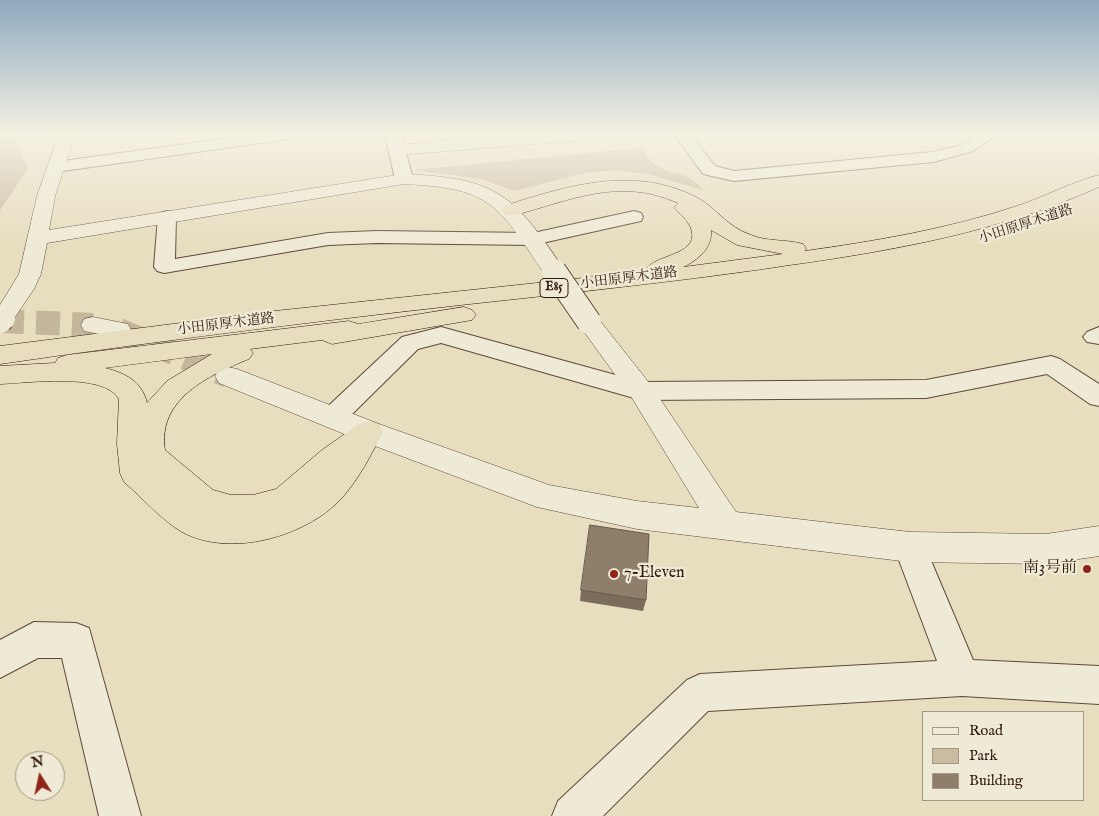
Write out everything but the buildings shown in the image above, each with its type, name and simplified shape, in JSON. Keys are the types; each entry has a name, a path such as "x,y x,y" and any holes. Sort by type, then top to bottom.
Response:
{"highway":[{"name":"小田原厚木道路","path":"0,355 248,322 590,284 853,251 948,233 1013,215 1099,180"},
{"path":"511,210 590,188 610,185 652,187 673,192 690,201 716,225 748,242 774,248 853,251"},
{"path":"511,210 602,192 645,192 679,203 701,224 703,237 698,249 684,259 663,267 590,284"},
{"name":"小田原厚木道路","path":"0,374 856,266 966,244 1030,225 1099,198"},
{"path":"369,432 342,450 284,500 257,508 226,508 203,499 162,467 150,451 149,435 155,415 169,394 190,376 216,361 256,350 476,314"},
{"path":"0,374 87,373 109,376 124,385 133,399 131,434 135,473 193,521 218,529 251,528 283,520 313,505 334,487 354,461 369,432"}],"street":[{"path":"1,319 23,289 30,274 46,196 54,172"},
{"path":"402,172 404,179"},
{"path":"718,172 734,176 775,172"},
{"path":"37,238 404,179 457,182 476,187 491,194 511,210 533,239 589,322 641,392 727,526"},
{"path":"167,217 164,267 328,239 377,237 533,239 634,217"},
{"path":"93,325 119,330"},
{"path":"332,417 410,344 441,336 641,392 926,389 1051,365 1099,396"},
{"path":"228,376 369,432 548,498 637,515 910,547 1046,549 1099,541"},
{"path":"910,547 962,678"},
{"path":"0,660 34,640 76,641 120,816"},
{"path":"573,816 700,693 962,678 1099,685"}],"green space":[{"path":"0,172 26,172 0,210"},
{"path":"429,172 595,172 514,191 481,179"},
{"path":"631,172 671,172 687,177 703,190 651,175"}],"tunnel":[{"path":"0,321 93,325"},
{"path":"119,330 228,376"}],"place":[{"name":"南3号前","path":"1087,569"},
{"name":"7-Eleven","path":"614,574"}]}
